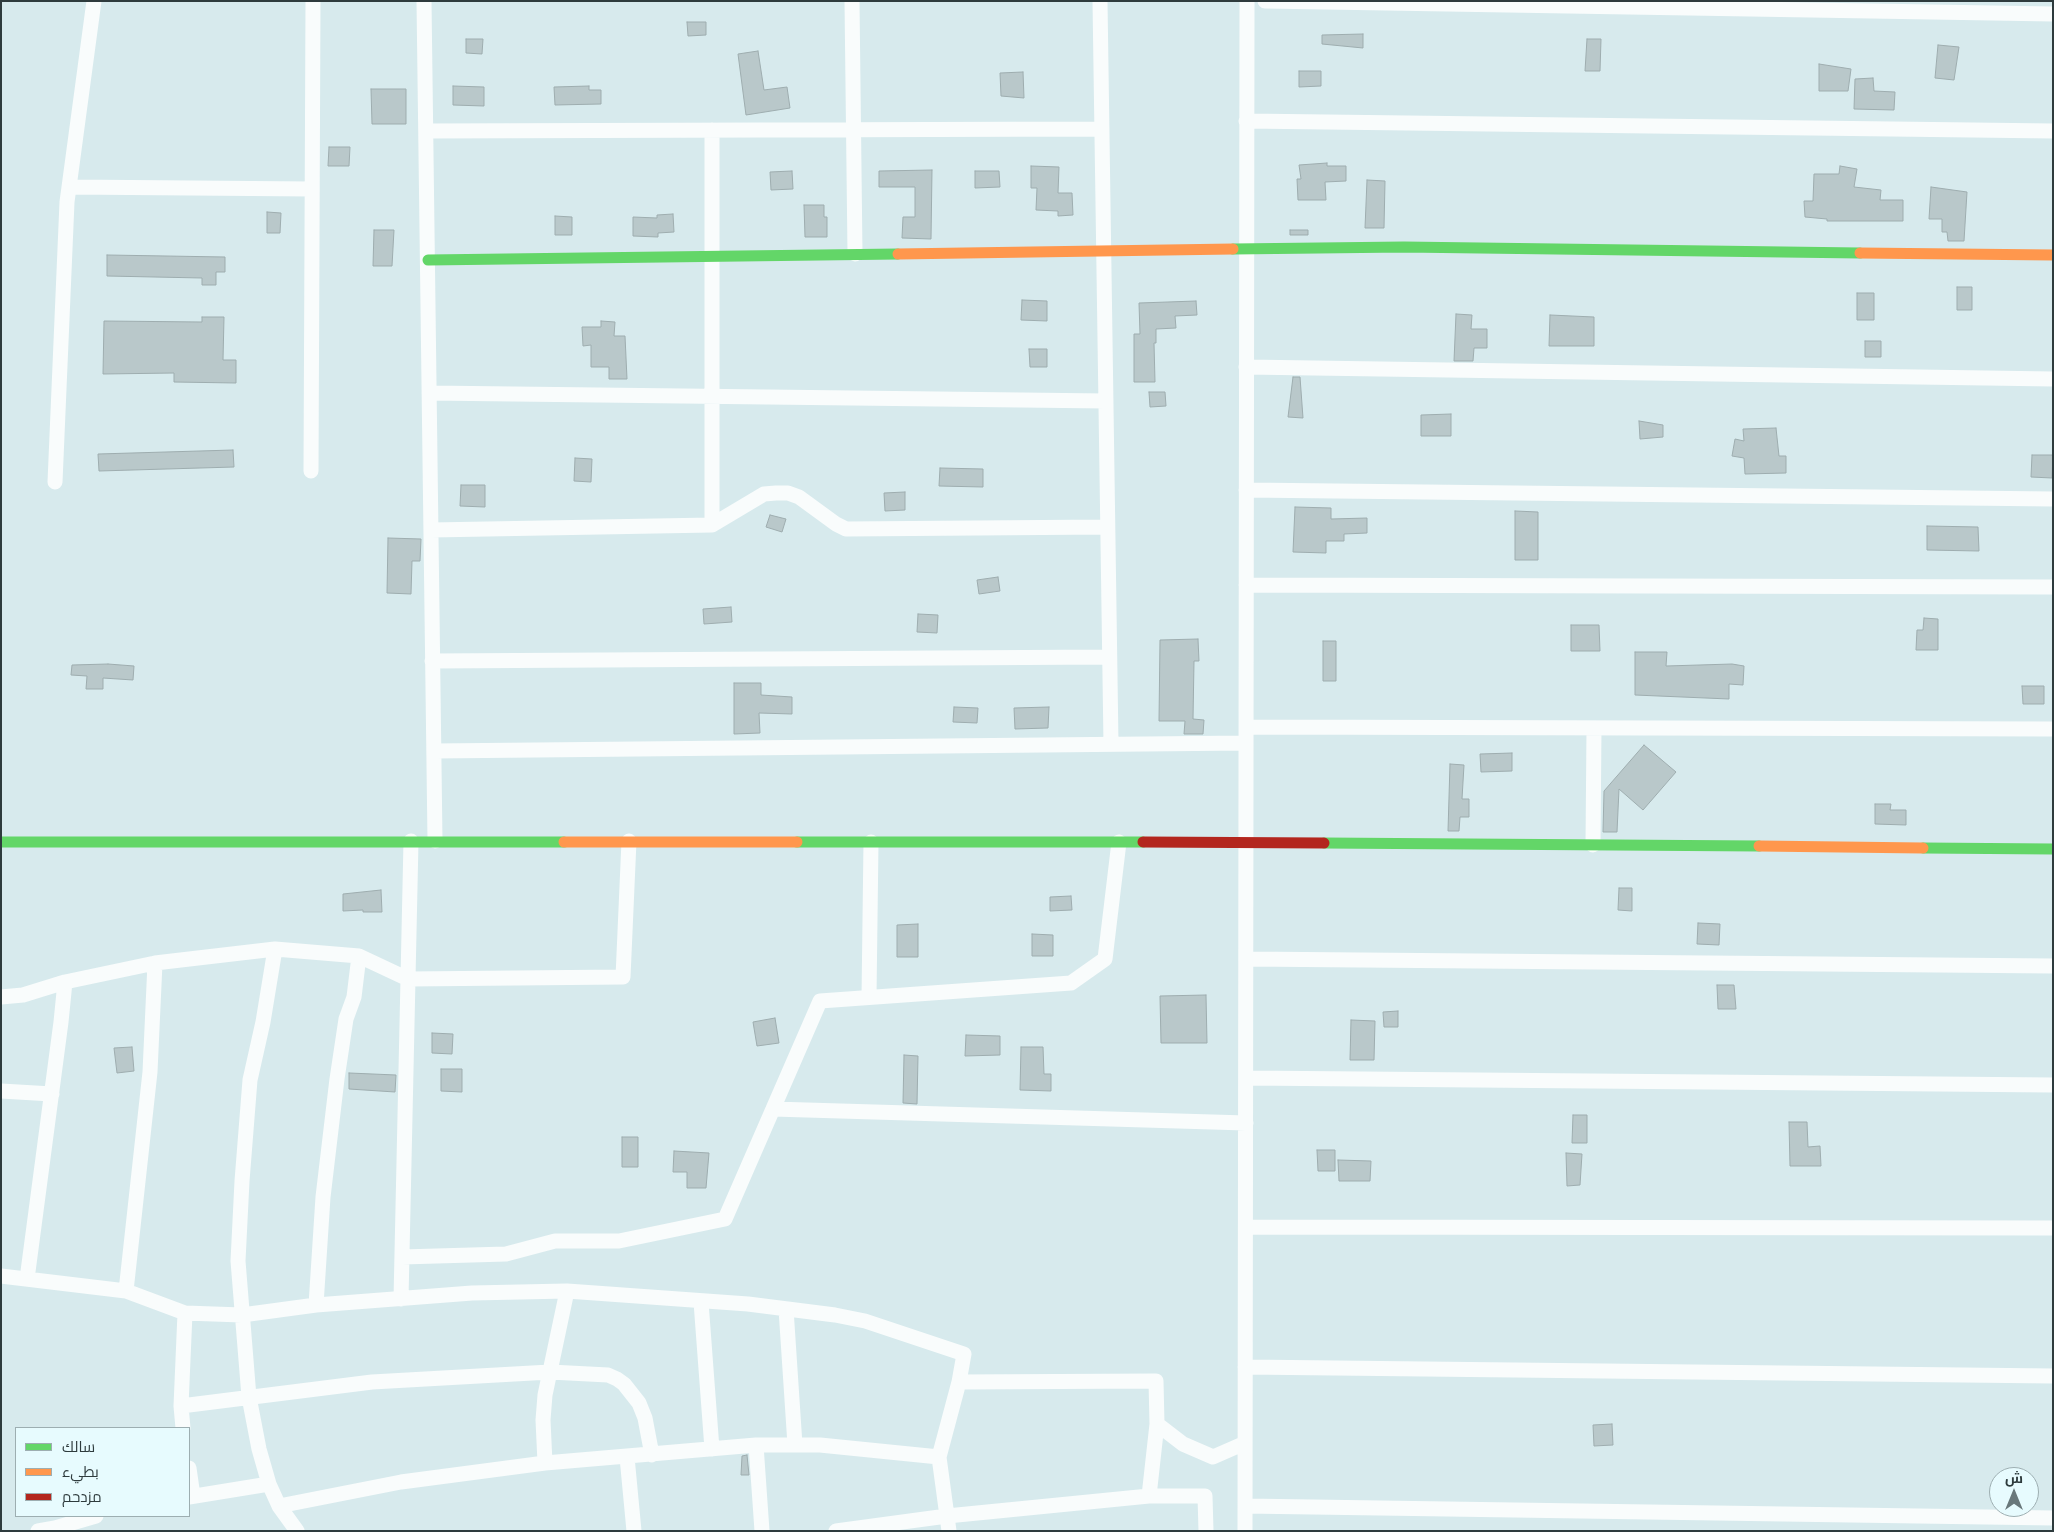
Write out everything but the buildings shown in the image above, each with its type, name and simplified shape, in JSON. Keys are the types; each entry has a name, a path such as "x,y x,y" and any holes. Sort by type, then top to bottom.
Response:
{"street":[{"path":"55,482 67,202 94,1"},
{"path":"311,471 313,1"},
{"path":"424,1 435,841"},
{"path":"852,1 855,254"},
{"path":"1100,1 1111,744"},
{"path":"1245,1531 1247,1"},
{"path":"1265,1 2053,14"},
{"path":"1246,121 2053,131"},
{"path":"426,130 1102,129"},
{"path":"712,130 712,525"},
{"path":"69,187 312,189"},
{"path":"428,260 1404,247 2053,255"},
{"path":"1246,366 2053,378"},
{"path":"429,393 1106,401"},
{"path":"1246,490 2053,499"},
{"path":"431,530 712,525 764,494 788,493 804,500 836,524 846,529 1107,527"},
{"path":"1246,585 2053,587"},
{"path":"432,661 1109,657"},
{"path":"1246,727 2053,729"},
{"path":"1593,845 1594,728"},
{"path":"434,751 1246,743"},
{"path":"401,1299 411,841"},
{"path":"1,997 23,995 65,982 156,963 275,949 359,956 408,979 623,977 629,841"},
{"path":"1,842 1246,842 2053,849"},
{"path":"870,997 871,842"},
{"path":"402,1257 506,1254 555,1241 620,1241 725,1219 820,1001 1071,983 1105,959 1119,842"},
{"path":"275,949 263,1022 250,1080 238,1261 249,1397 259,1449 269,1484 279,1506 297,1531"},
{"path":"316,1305 323,1197 335,1089 346,1019 354,996 359,956"},
{"path":"1246,959 2053,966"},
{"path":"126,1291 149,1081 156,963"},
{"path":"27,1279 65,982"},
{"path":"1246,1078 2053,1085"},
{"path":"1,1091 52,1094"},
{"path":"772,1109 1246,1123"},
{"path":"1246,1227 2053,1228"},
{"path":"1,1276 126,1291 185,1313 242,1315 316,1305 472,1293 567,1291 748,1304 865,1321 964,1354 959,1382 939,1457 948,1523"},
{"path":"545,1463 544,1420 547,1382 567,1291"},
{"path":"701,1302 712,1449"},
{"path":"786,1309 795,1445"},
{"path":"183,1427 181,1406 185,1313"},
{"path":"1245,1367 2053,1376"},
{"path":"181,1406 372,1382 550,1372 608,1375 618,1379 639,1402 643,1410 652,1455"},
{"path":"959,1382 1156,1381 1157,1424 1150,1496"},
{"path":"1157,1424 1184,1444 1213,1457 1245,1443"},
{"path":"756,1445 762,1531"},
{"path":"279,1506 401,1482 545,1463 756,1445 820,1445 939,1457"},
{"path":"627,1457 634,1531"},
{"path":"190,1482 191,1497 269,1484"},
{"path":"836,1531 948,1523 1150,1496 1205,1496 1206,1531"},
{"path":"1245,1506 2053,1518"},
{"path":"38,1531 54,1529 93,1517"}],"traffic: fast":[{"path":"1233,249 1404,247 1860,253"},
{"path":"428,260 898,254"},
{"path":"1,842 564,842"},
{"path":"797,842 1143,842"},
{"path":"1324,843 1759,846"},
{"path":"1923,848 2053,849"}],"traffic: slow":[{"path":"898,254 1233,249"},
{"path":"1860,253 2053,255"},
{"path":"564,842 797,842"},
{"path":"1759,846 1923,848"}],"traffic: jam":[{"path":"1143,842 1324,843"}]}
